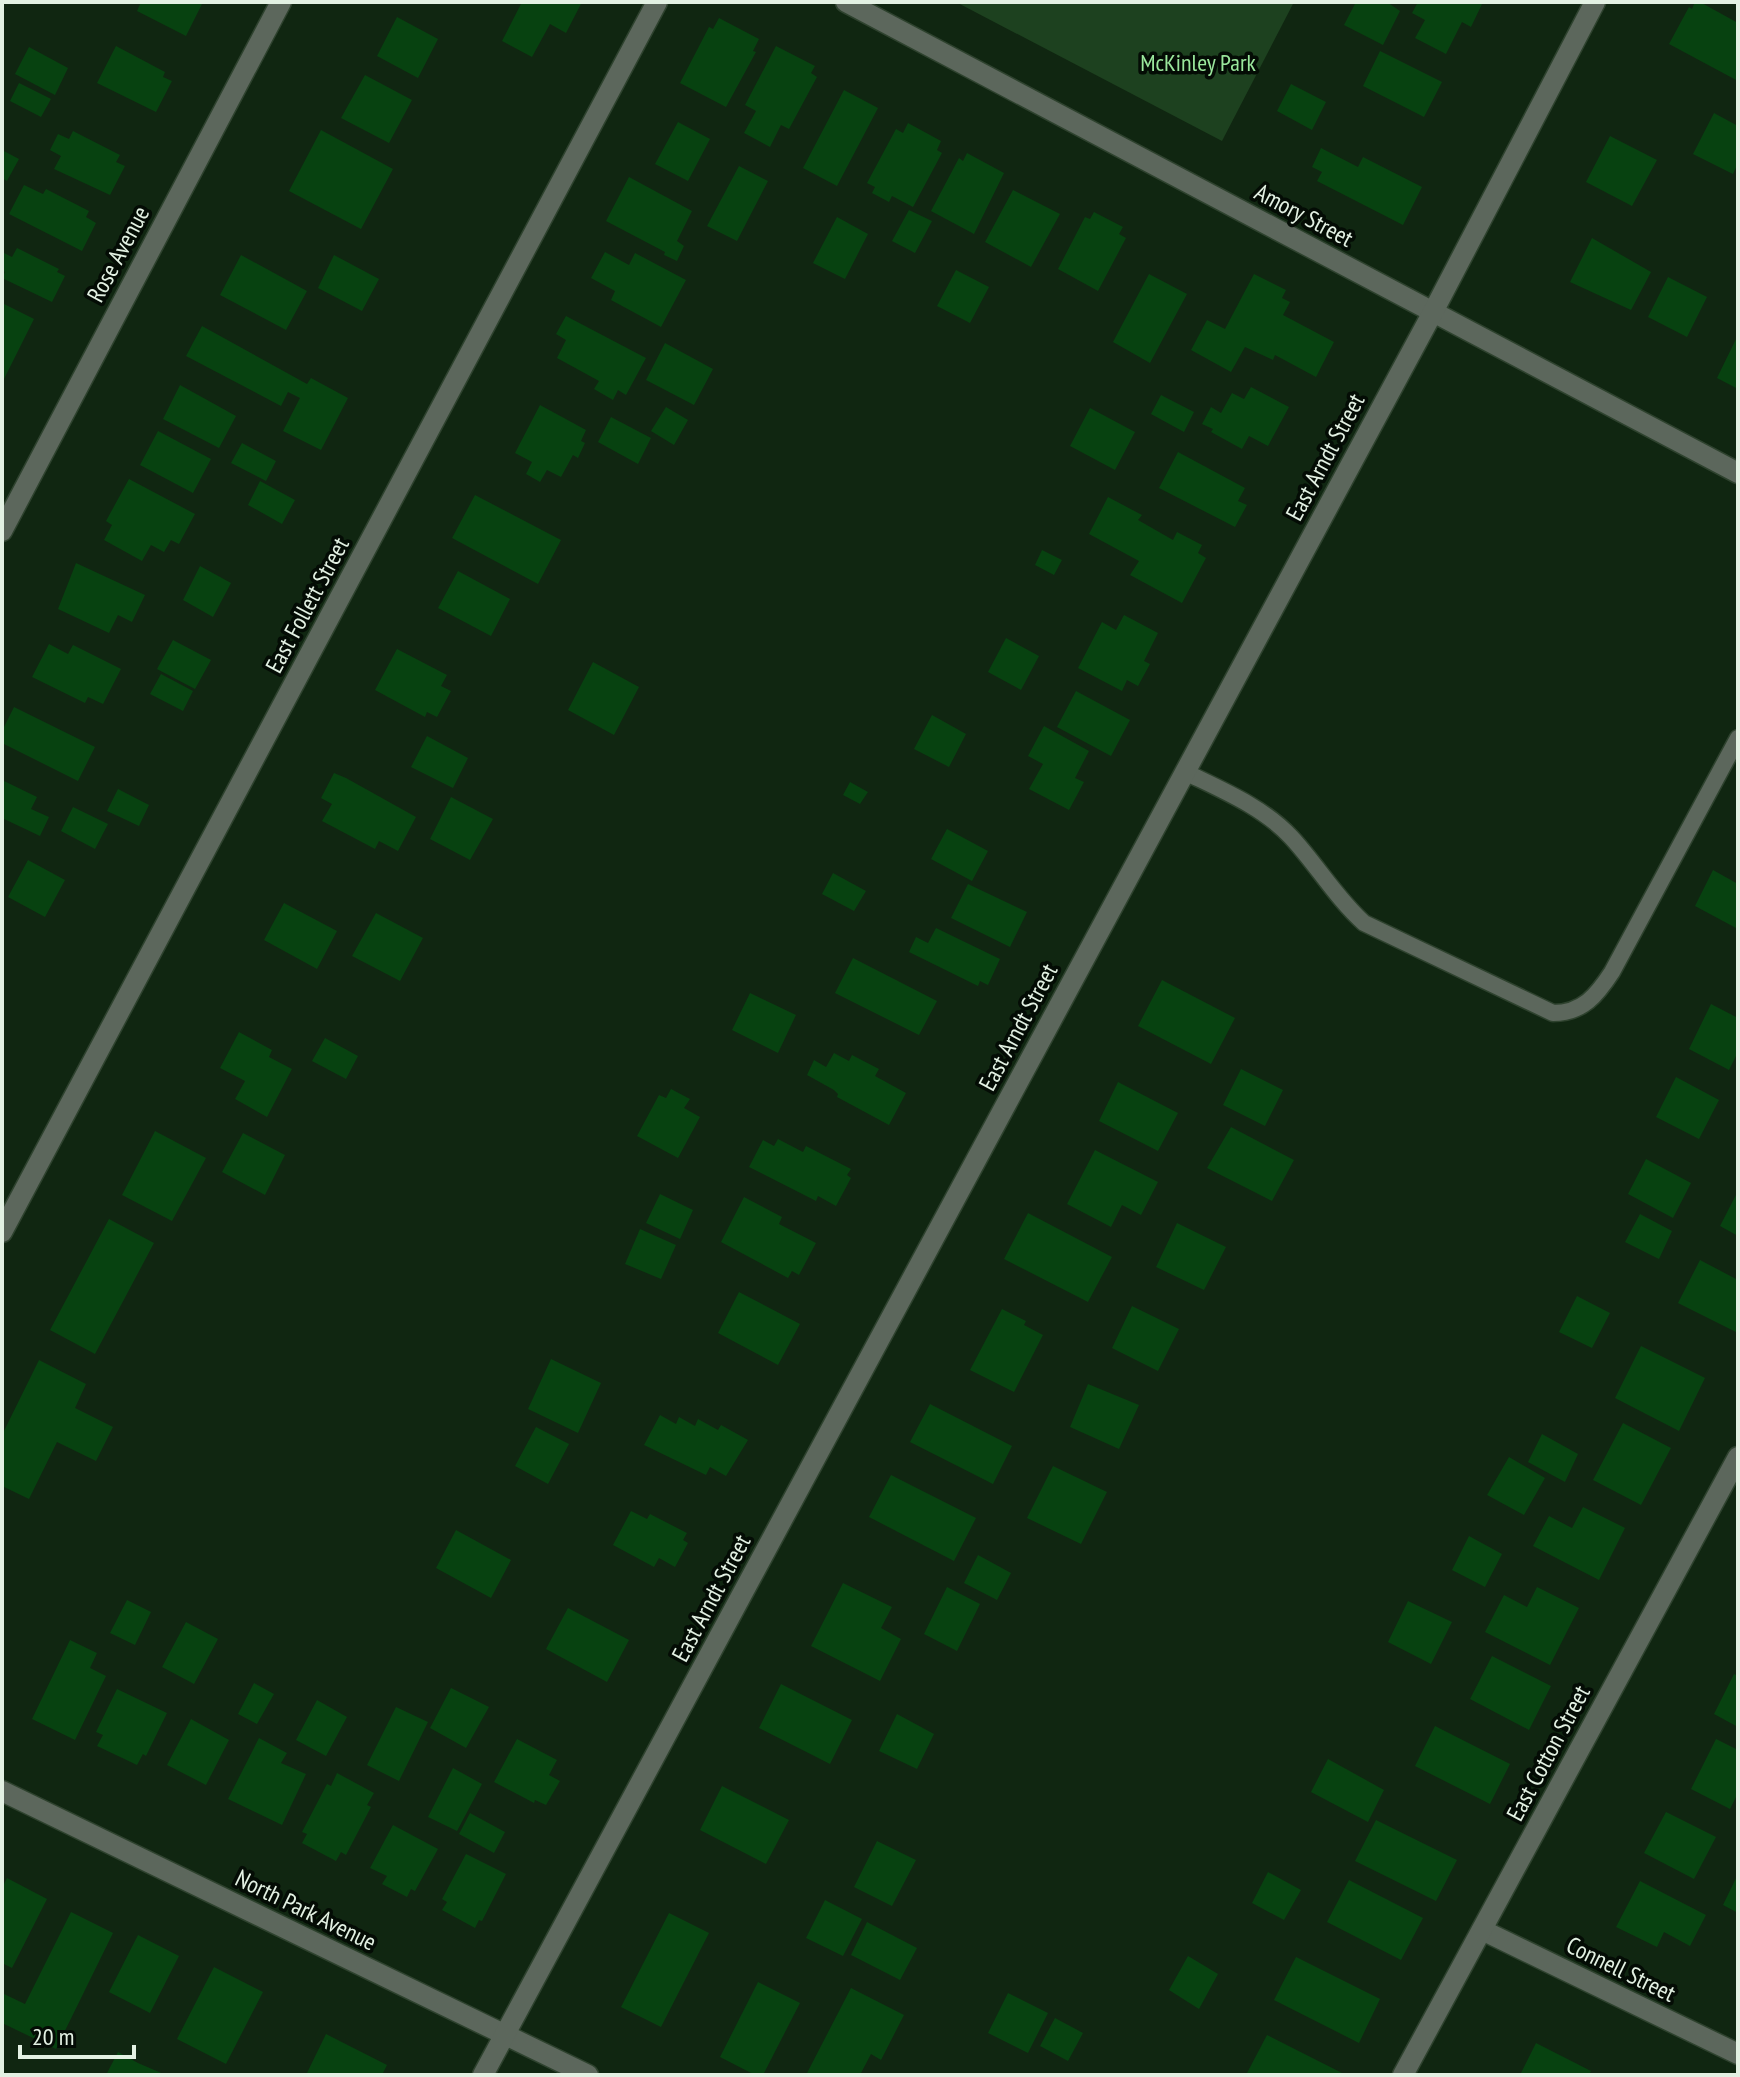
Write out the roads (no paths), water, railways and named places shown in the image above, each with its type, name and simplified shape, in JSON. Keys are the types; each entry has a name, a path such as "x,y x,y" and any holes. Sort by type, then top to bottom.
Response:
{"street":[{"name":"Rose Avenue","path":"2,531 281,2"},
{"name":"East Follett Street","path":"2,1232 657,2"},
{"name":"Amory Street","path":"846,2 1738,473"},
{"name":"East Arndt Street","path":"483,2075 1433,312 1595,2"},
{"name":"East Cotton Street","path":"1403,2075 1738,1457"},
{"name":"North Park Avenue","path":"2,1791 588,2075"},
{"name":"Connell Street","path":"1482,1930 1738,2054"}],"lane":[{"path":"1185,772 1248,804 1272,820 1290,836 1346,907 1364,923 1553,1013 1566,1013 1592,999 1612,972 1738,738"}],"park label":[{"name":"McKinley Park","path":"1198,62"}]}
